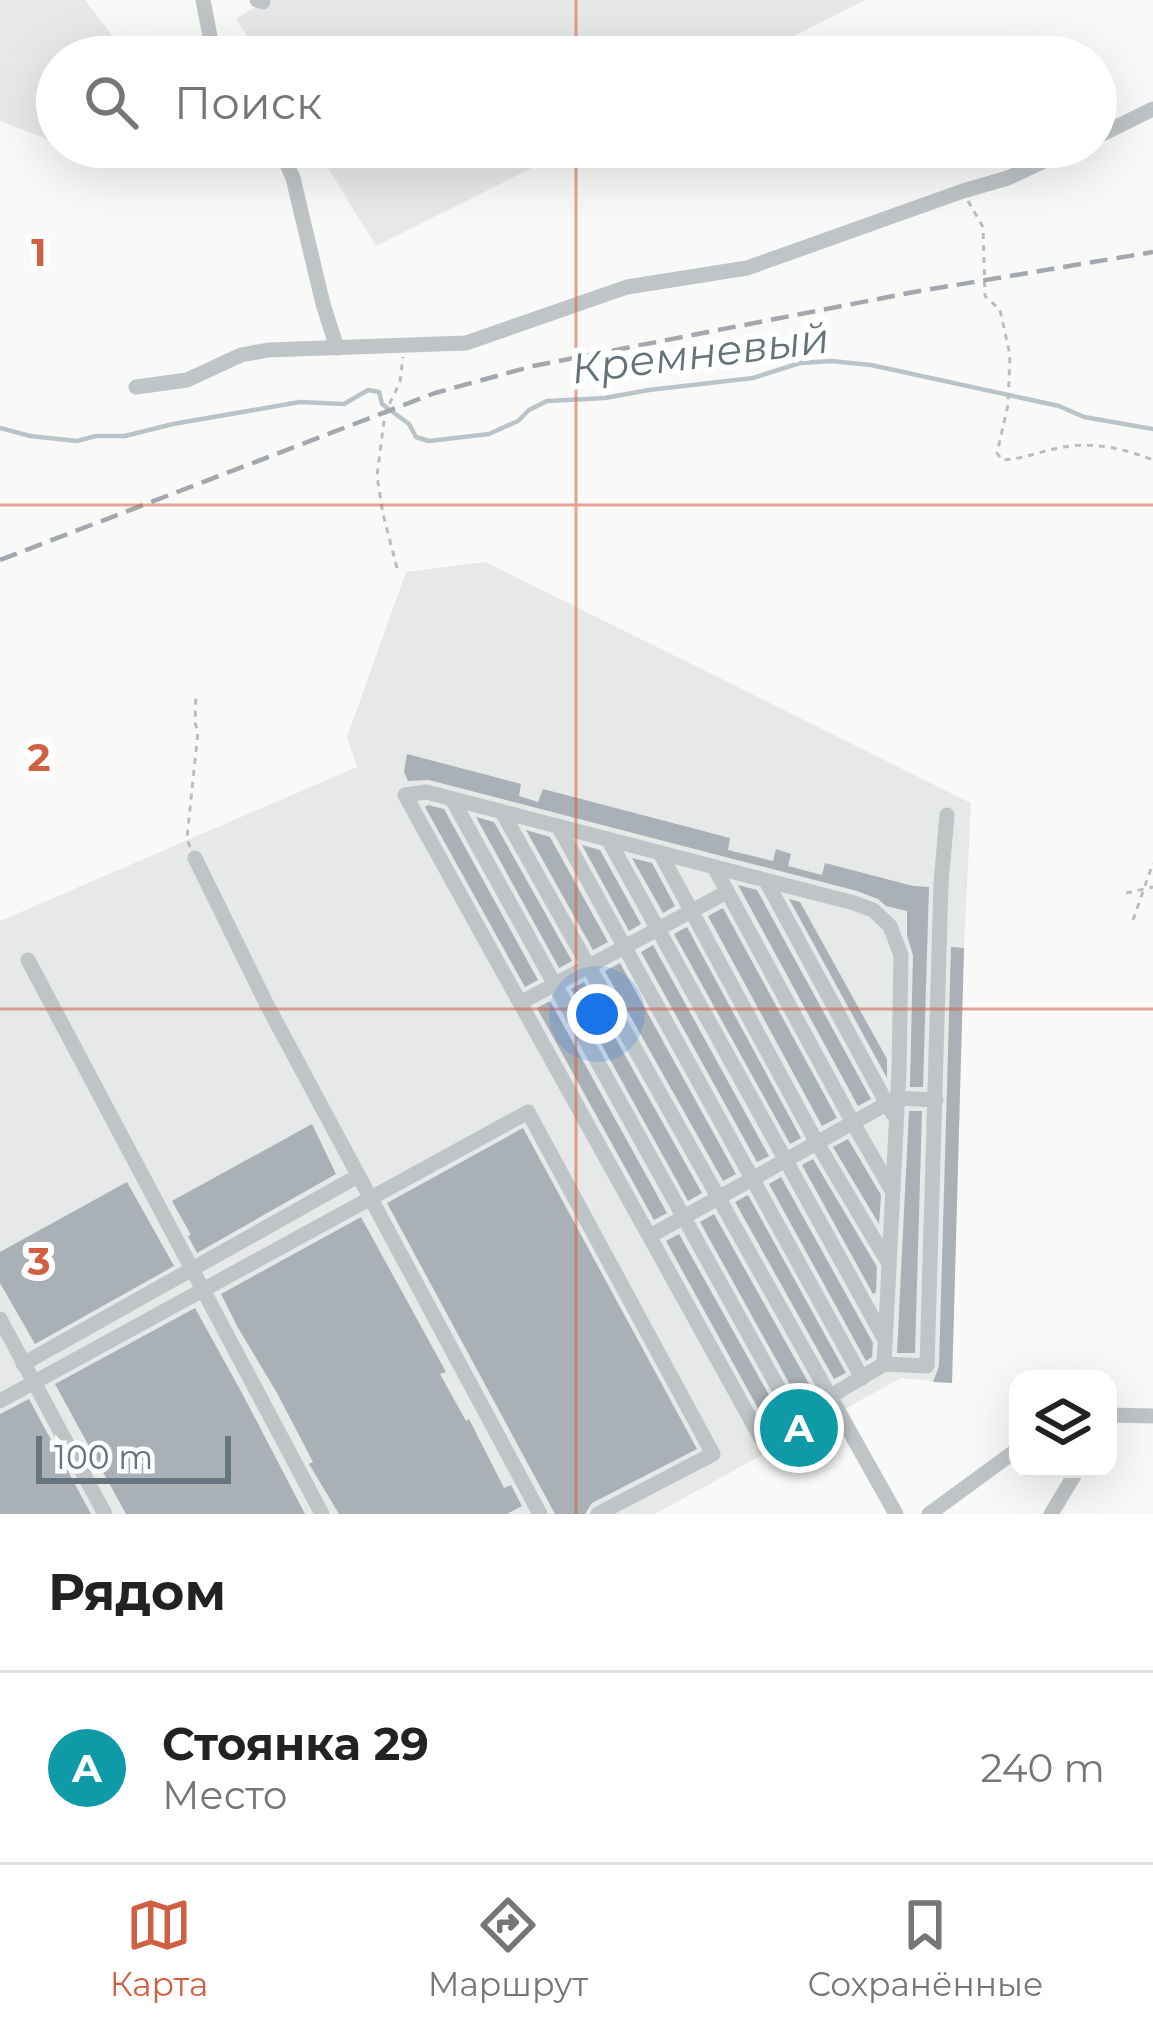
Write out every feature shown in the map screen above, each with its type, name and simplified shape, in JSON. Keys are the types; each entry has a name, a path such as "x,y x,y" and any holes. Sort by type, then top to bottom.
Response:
{"street":[{"path":"203,0 210,36"},
{"path":"1117,127 1153,110"},
{"path":"288,168 337,348"},
{"path":"136,387 187,380 241,355 268,350 466,343 628,287 747,268 1030,168"},
{"path":"884,1364 901,955 890,926 873,910 854,903 426,792 405,795 761,1438 884,1364 927,1366 946,815"},
{"path":"452,799 795,1418"},
{"path":"502,812 896,1514"},
{"path":"558,826 862,1378"},
{"path":"608,839 886,1340"},
{"path":"660,853 817,1143 889,1264"},
{"path":"195,858 267,1006 540,1514"},
{"path":"714,867 893,1191"},
{"path":"766,881 892,1101"},
{"path":"520,1003 728,892"},
{"path":"28,959 322,1514"},
{"path":"650,1236 892,1101 936,1100"},
{"path":"0,1401 528,1112 713,1454 598,1514"},
{"path":"23,1364 358,1176"},
{"path":"0,1319 105,1514"},
{"path":"1117,1416 1153,1416"},
{"path":"929,1514 1009,1456"},
{"path":"1051,1514 1073,1478"}],"path":[{"path":"963,191 983,226 985,296 1000,310 1010,355 1008,405 997,453 1002,460 1017,460 1080,444 1153,460"},
{"path":"398,568 377,476 385,413 400,382 406,344"},
{"path":"195,858 188,838 198,731 196,694"},
{"path":"1133,920 1153,863"},
{"path":"1126,893 1153,887"}],"shaded area":[{"path":"0,0 85,0 113,36 36,36 36,135 0,121"},
{"path":"267,0 865,0 794,36 247,36 236,19"},
{"path":"328,168 532,168 376,246"},
{"path":"486,562 971,803 952,1383 901,1378 655,1514 0,1514 0,921 357,767 347,737 406,572"}],"building":[{"path":"407,754 521,784 519,796 538,802 543,789 730,838 728,850 773,861 776,849 791,854 788,866 822,875 825,863 929,887 923,1087 910,1087 913,955 907,911 857,891 429,780 408,781 404,772"},
{"path":"428,805 444,809 538,980 525,987"},
{"path":"476,817 494,822 572,961 559,968"},
{"path":"526,830 550,837 608,942 593,950"},
{"path":"582,845 600,850 641,924 629,931"},
{"path":"632,858 652,863 675,906 663,913"},
{"path":"738,885 757,890 871,1099 858,1106"},
{"path":"789,899 800,902 887,1059 887,1078"},
{"path":"723,908 837,1118 822,1126 708,916"},
{"path":"687,927 801,1138 790,1144 674,934"},
{"path":"653,945 769,1156 757,1162 641,952"},
{"path":"951,947 964,948 952,1383 933,1382 939,1366"},
{"path":"620,963 736,1174 723,1181 605,971"},
{"path":"584,982 702,1193 688,1201 571,989"},
{"path":"550,1001 667,1213 654,1220 537,1008"},
{"path":"909,1111 922,1111 915,1353 897,1353"},
{"path":"312,1124 336,1174 197,1253 172,1201"},
{"path":"523,1128 697,1449 592,1503 585,1514 555,1514 387,1203"},
{"path":"848,1139 881,1195 879,1224 833,1147"},
{"path":"813,1159 877,1267 873,1294 802,1165"},
{"path":"781,1177 873,1343 872,1357 866,1361 769,1184"},
{"path":"127,1182 174,1266 35,1344 0,1283 0,1252"},
{"path":"748,1195 846,1373 834,1379 735,1202"},
{"path":"714,1214 813,1391 799,1401 700,1222"},
{"path":"361,1217 446,1372 440,1374 466,1421 469,1419 504,1488 511,1485 522,1506 507,1514 339,1514 221,1294"},
{"path":"679,1234 779,1413 765,1421 666,1241"},
{"path":"195,1308 305,1514 126,1514 55,1384"},
{"path":"29,1399 91,1514 0,1514 0,1414"}],"waterway":[{"name":"Кремневый","path":"0,428 77,441 300,402 344,404 368,390 379,392 382,404 409,424 416,437 429,441 489,434 547,401 753,378 800,363 831,361 871,365 1153,429"}],"railway":[{"path":"0,560 435,393 533,366 914,292 1153,252"}],"place":[{"name":"Стоянка 29","path":"799,1428"}]}
